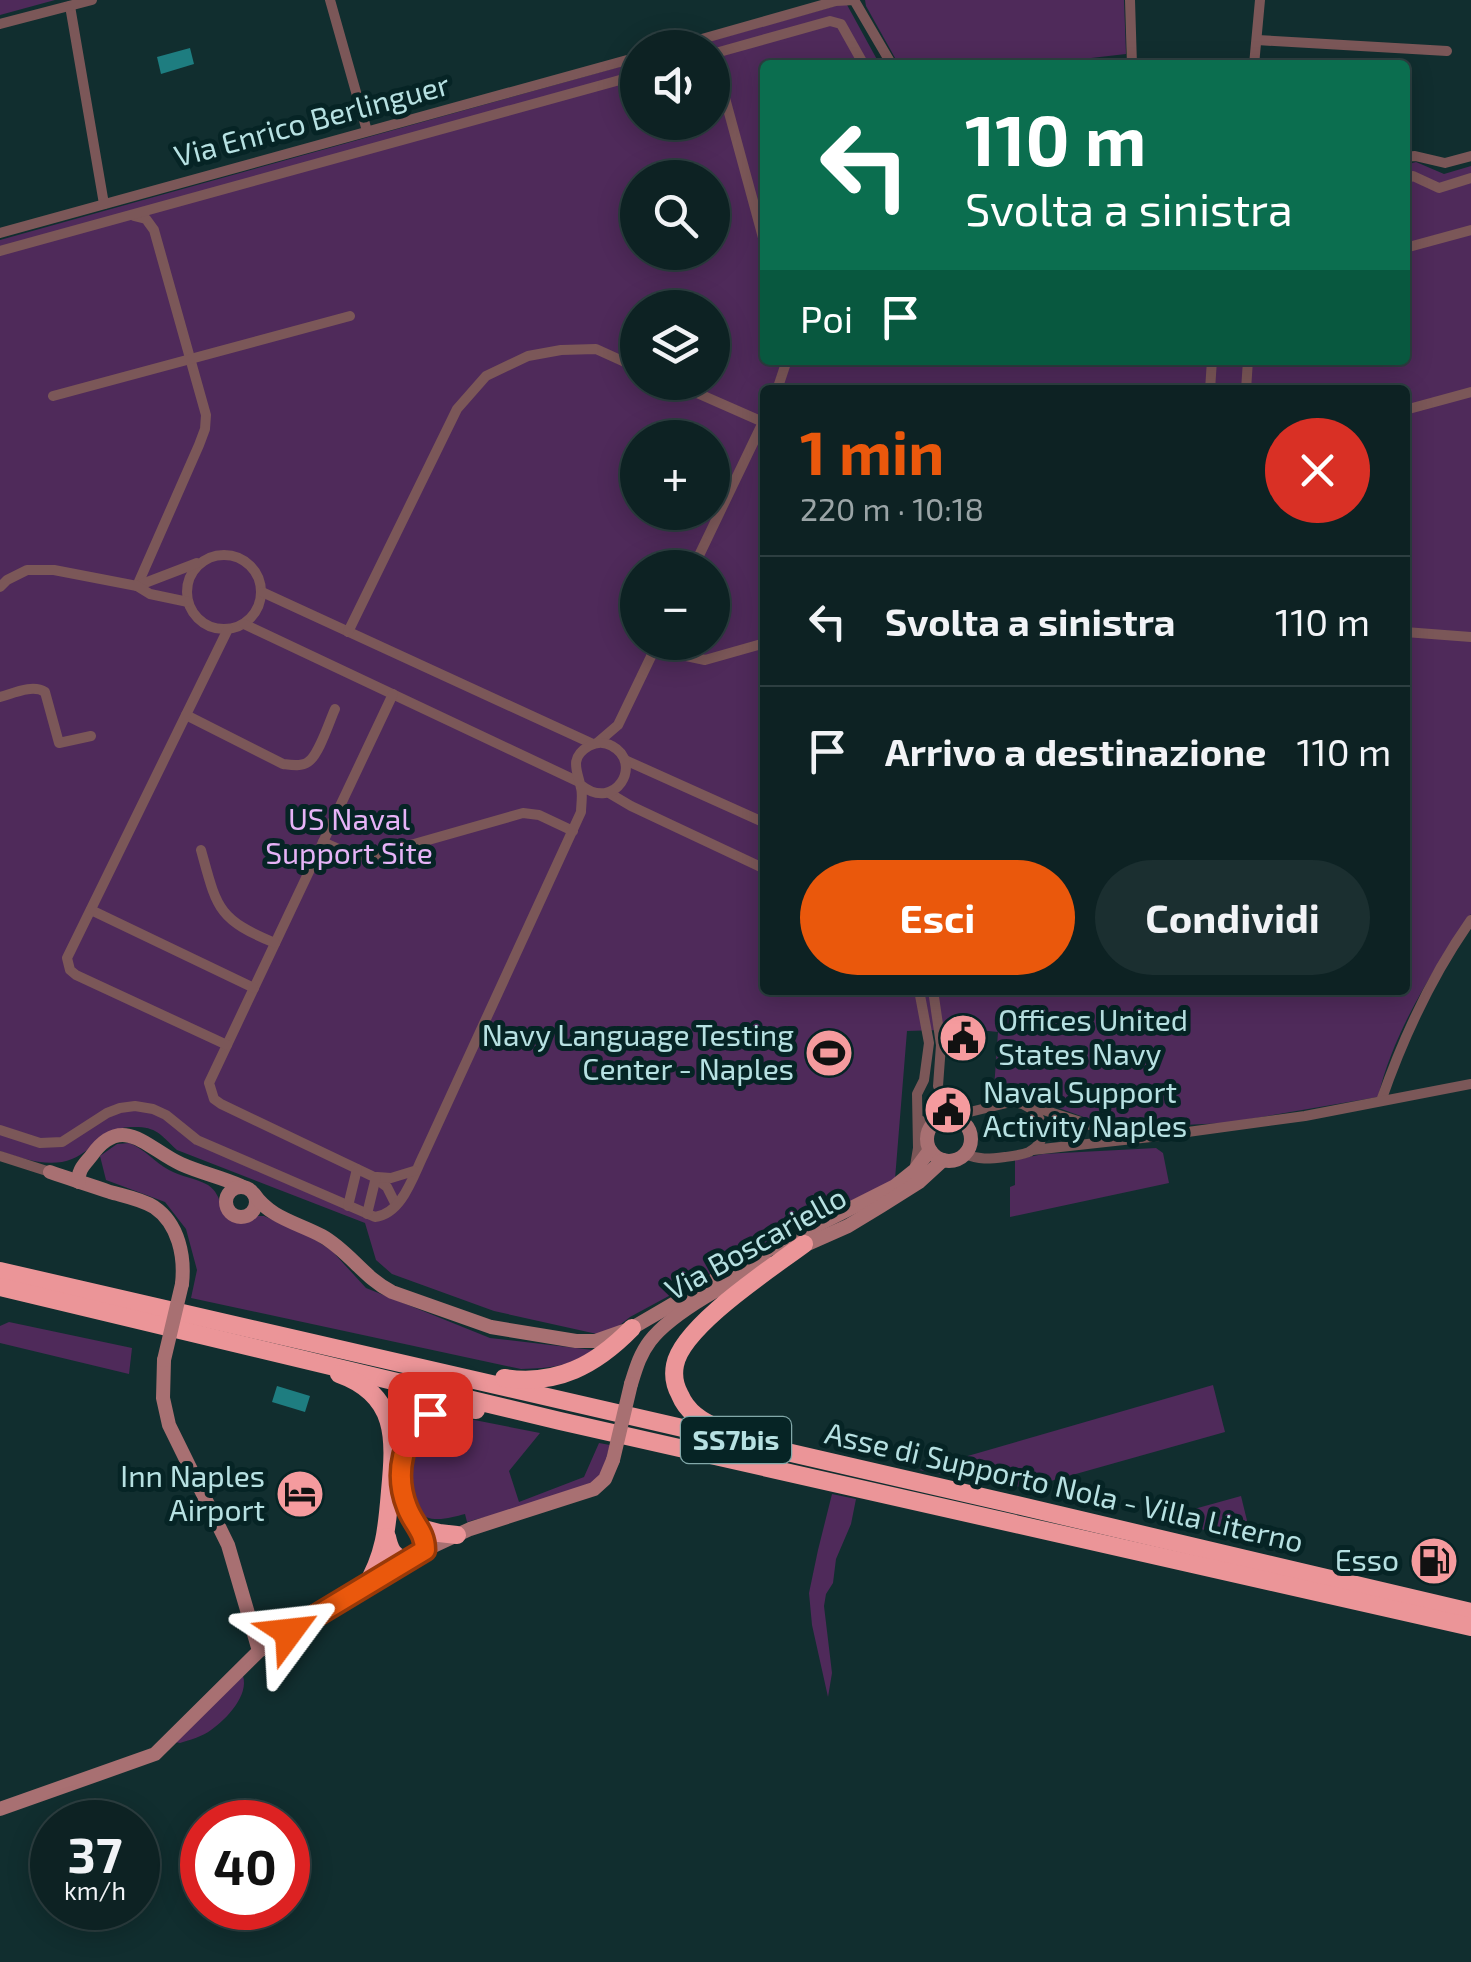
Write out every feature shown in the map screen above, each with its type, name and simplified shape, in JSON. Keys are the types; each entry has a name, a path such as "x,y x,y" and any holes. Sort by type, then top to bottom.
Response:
{"highway":[{"path":"797,1454 708,1424 682,1401 674,1369 684,1342 693,1332 804,1244"},
{"name":"Asse di Supporto Nola - Villa Literno","path":"0,1271 1471,1612"},
{"name":"Asse di Supporto Nola - Villa Literno","path":"0,1287 560,1421 1471,1627"},
{"path":"404,1364 515,1380 542,1380 576,1370 610,1350 632,1328"},
{"path":"282,1353 346,1376 366,1388 382,1405 393,1431 387,1537 377,1568 365,1588"},
{"path":"425,1550 425,1539 402,1492 404,1447 419,1422 442,1408 560,1421"},
{"path":"420,1528 457,1535"},
{"path":"387,1537 390,1550 407,1561"}],"street":[{"path":"0,24 92,0"},
{"path":"330,0 367,131"},
{"path":"730,31 836,1 854,0 889,60"},
{"path":"1130,0 1132,60"},
{"path":"1254,60 1260,0"},
{"path":"70,6 104,204"},
{"path":"730,49 830,21 841,24 861,60"},
{"path":"1256,40 1447,51"},
{"name":"Via Enrico Berlinguer","path":"0,233 620,62"},
{"path":"0,251 620,80"},
{"path":"730,116 760,227"},
{"path":"1410,156 1445,163 1471,156"},
{"path":"1410,177 1439,188 1471,178"},
{"path":"154,230 155,221 168,204"},
{"path":"129,215 146,218 154,230 206,415 205,429 137,586"},
{"path":"1410,247 1471,230"},
{"path":"53,396 350,316"},
{"path":"348,632 457,409 486,376 528,356 560,350 596,350 620,360"},
{"path":"1410,409 1471,392"},
{"path":"714,400 760,419"},
{"path":"703,550 760,429"},
{"path":"137,586 210,557 234,556 254,569 262,592 260,604 244,624 228,629 204,624 188,602 188,581 210,557"},
{"path":"0,587 27,570 54,570 137,586 150,594 188,602"},
{"path":"262,592 595,744 609,745 622,756 760,821"},
{"path":"204,624 213,642 214,660"},
{"path":"244,624 592,793 607,793 760,867"},
{"path":"226,1044 76,976 67,958 228,629"},
{"path":"1410,632 1471,637"},
{"path":"730,653 760,644"},
{"path":"582,812 577,760 586,748 618,724 649,660"},
{"path":"0,697 42,689 59,744 91,736"},
{"path":"393,694 209,1083 214,1099 221,1104 375,1177 388,1187 396,1205"},
{"path":"186,716 282,764 298,766 309,762 316,752 335,709"},
{"path":"0,1130 40,1143 62,1142 120,1108 153,1109 197,1140 375,1218 382,1217 396,1205 415,1171 582,812 622,783 625,776 618,724"},
{"path":"323,842 346,853 372,856 523,813 538,815 573,831"},
{"path":"201,850 211,888 224,914 245,930 275,943"},
{"path":"91,910 254,988"},
{"path":"1381,1101 1400,1044 1471,920"},
{"path":"920,995 928,1043 924,1080 917,1094 927,1136 937,1155 956,1160 970,1146 970,1132 962,1121 949,1117"},
{"path":"934,995 941,1044 938,1086 946,1104 967,1112"},
{"path":"965,1154 978,1160 1305,1116 1471,1084"},
{"path":"924,1123 1020,1102 1109,1132 1151,1137"},
{"path":"1028,1106 1039,1116 1043,1128 1041,1140 1033,1150"},
{"path":"915,1170 924,1123"},
{"name":"Via Boscariello","path":"50,1172 90,1158 110,1138 136,1137 176,1162 248,1190 272,1213 335,1245 376,1284 491,1327 595,1341 632,1328 752,1258 895,1186 937,1155"},
{"name":"Via Boscariello","path":"0,1810 154,1754 259,1651 425,1550 457,1535 594,1489 605,1479 614,1460 638,1360 649,1342 671,1322 735,1280 848,1226 919,1182 937,1155"},
{"path":"0,1156 145,1203 161,1214 176,1234 184,1265 164,1360 163,1398 169,1425 232,1556 259,1651"},
{"path":"78,1182 79,1170 90,1158"},
{"path":"348,1206 357,1169"},
{"path":"375,1177 391,1178 415,1171"},
{"path":"368,1214 375,1177"}],"green space":[{"path":"0,0 55,0 0,15"},
{"path":"865,0 1124,0 1126,54 1074,60 896,60"},
{"name":"US Naval Support Site","path":"846,3 877,60 760,60 760,365 1410,365 1410,164 1416,162 1444,174 1471,166 1471,914 1404,1024 1378,1097 1227,1123 1114,1128 1020,1094 993,1099 987,1091 994,1089 998,1032 907,1031 895,1179 630,1317 606,1336 494,1311 392,1274 376,1260 365,1223 177,1150 152,1129 111,1132 81,1155 62,1162 38,1162 0,1151 0,240 620,67 620,140 730,140 730,36"},
{"path":"129,1143 169,1170 208,1185 226,1213 240,1223 264,1216 311,1237 332,1251 366,1288 490,1338 593,1350 559,1366 521,1369 191,1298 197,1270 186,1229 165,1202 106,1180 100,1156 117,1144"},
{"path":"1156,1148 1163,1153 1169,1183 1010,1217 1015,1160 1043,1154"},
{"path":"9,1322 132,1348 129,1374 0,1343 0,1326"},
{"path":"1213,1385 1225,1432 1026,1488 919,1470"},
{"path":"454,1416 540,1433 509,1471 519,1502 584,1477 599,1443 610,1445 595,1481 572,1492 467,1522 465,1514 426,1517 417,1511 409,1492 411,1456 423,1433"},
{"path":"832,1494 856,1499 824,1606 832,1673 828,1697 809,1593"},
{"path":"1241,1496 1252,1541 1158,1519"},
{"path":"243,1676 240,1699 224,1720 200,1736 175,1742"}],"water":[{"path":"190,48 194,64 161,74 157,57"},
{"path":"277,1386 310,1396 305,1412 272,1402"}],"place":[{"name":"Offices United States Navy","path":"963,1038"},
{"name":"Navy Language Testing Center - Naples","path":"829,1053"},
{"name":"Naval Support Activity Naples","path":"948,1110"},
{"name":"Inn Naples Airport","path":"300,1494"},
{"name":"Esso","path":"1434,1561"}],"route":[{"path":"289,1632 425,1550 425,1539 405,1504 402,1467 410,1434 430,1414"}]}
